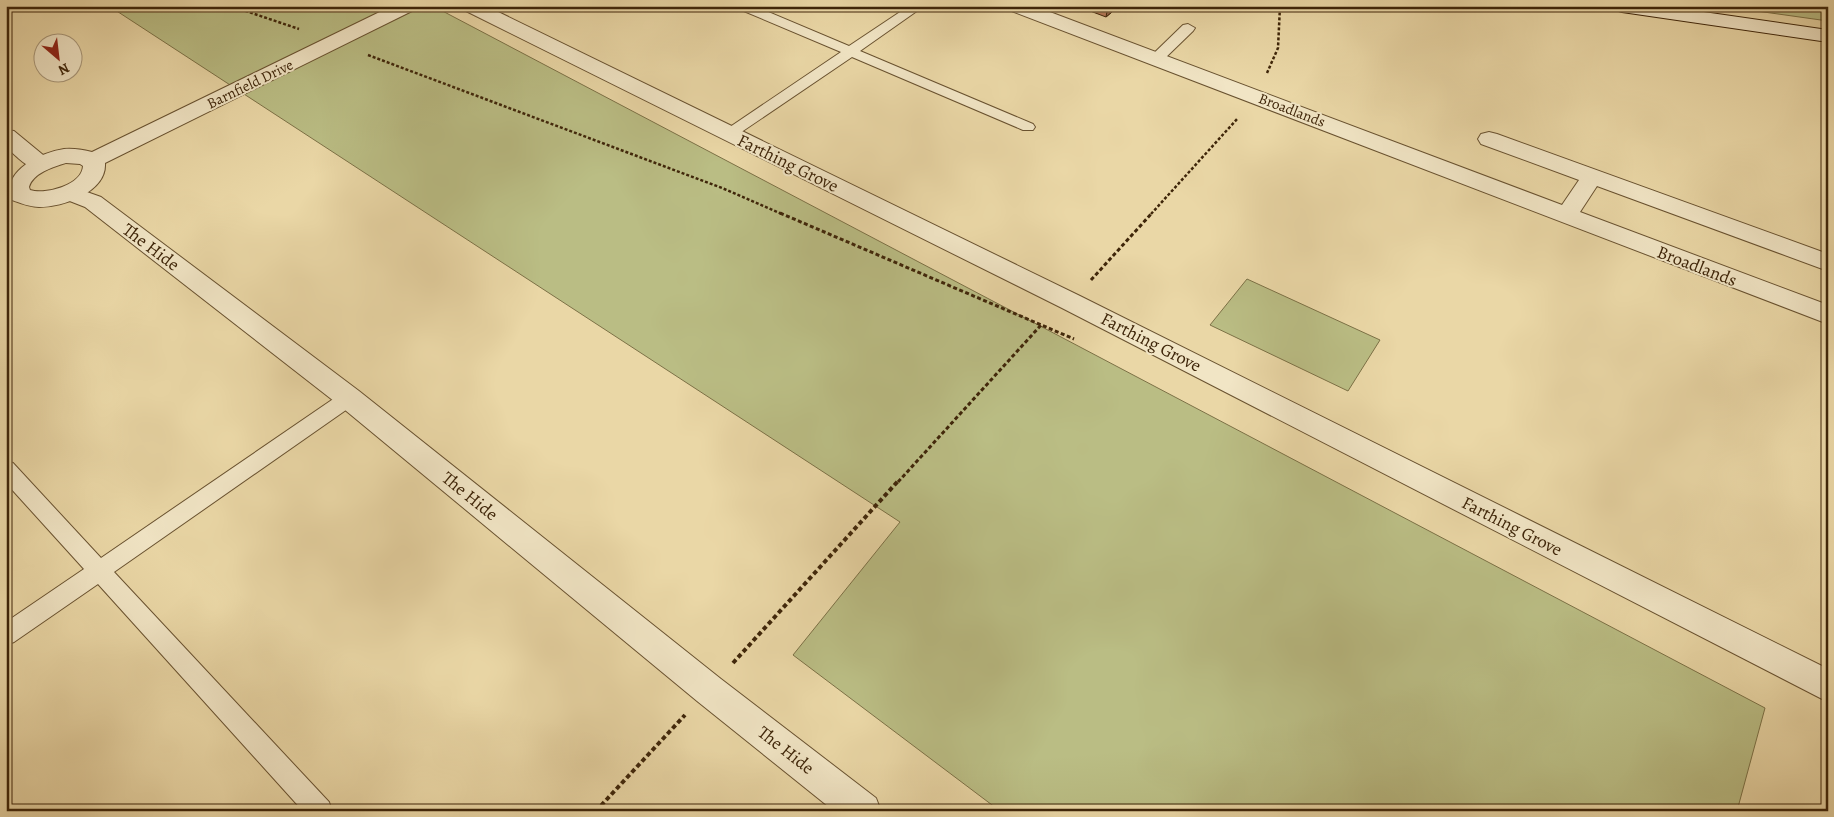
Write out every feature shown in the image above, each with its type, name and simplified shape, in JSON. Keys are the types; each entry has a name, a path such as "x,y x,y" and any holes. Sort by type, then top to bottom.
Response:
{"street":[{"name":"Barnfield Drive","path":"93,160 407,6"},
{"name":"Farthing Grove","path":"471,6 1071,302 1828,686"},
{"name":"Broadlands","path":"1016,6 1828,316"},
{"path":"1622,6 1828,36"},
{"path":"6,136 40,164"},
{"path":"1489,140 1828,263"},
{"path":"65,156 77,156 93,160 96,172 86,183 70,193 46,200 13,198 22,177 40,164 65,156"},
{"path":"1566,216 1592,177"},
{"name":"The Hide","path":"70,193 93,202 349,398 708,690 863,811"}],"lane":[{"path":"743,6 1028,126"},
{"path":"730,134 918,6"},
{"path":"1156,59 1188,28"},
{"path":"6,635 349,398"},
{"path":"6,469 320,811"}],"path":[{"path":"231,6 336,42 722,188 1077,340"},
{"path":"596,811 1042,325 1071,302 1257,97 1278,48 1280,6"}],"green space":[{"path":"109,6 433,6 1765,708 1737,811 1000,811 793,655 900,522"},
{"path":"1721,6 1828,6 1828,21"},
{"path":"1247,279 1380,340 1348,391 1210,325"}]}
